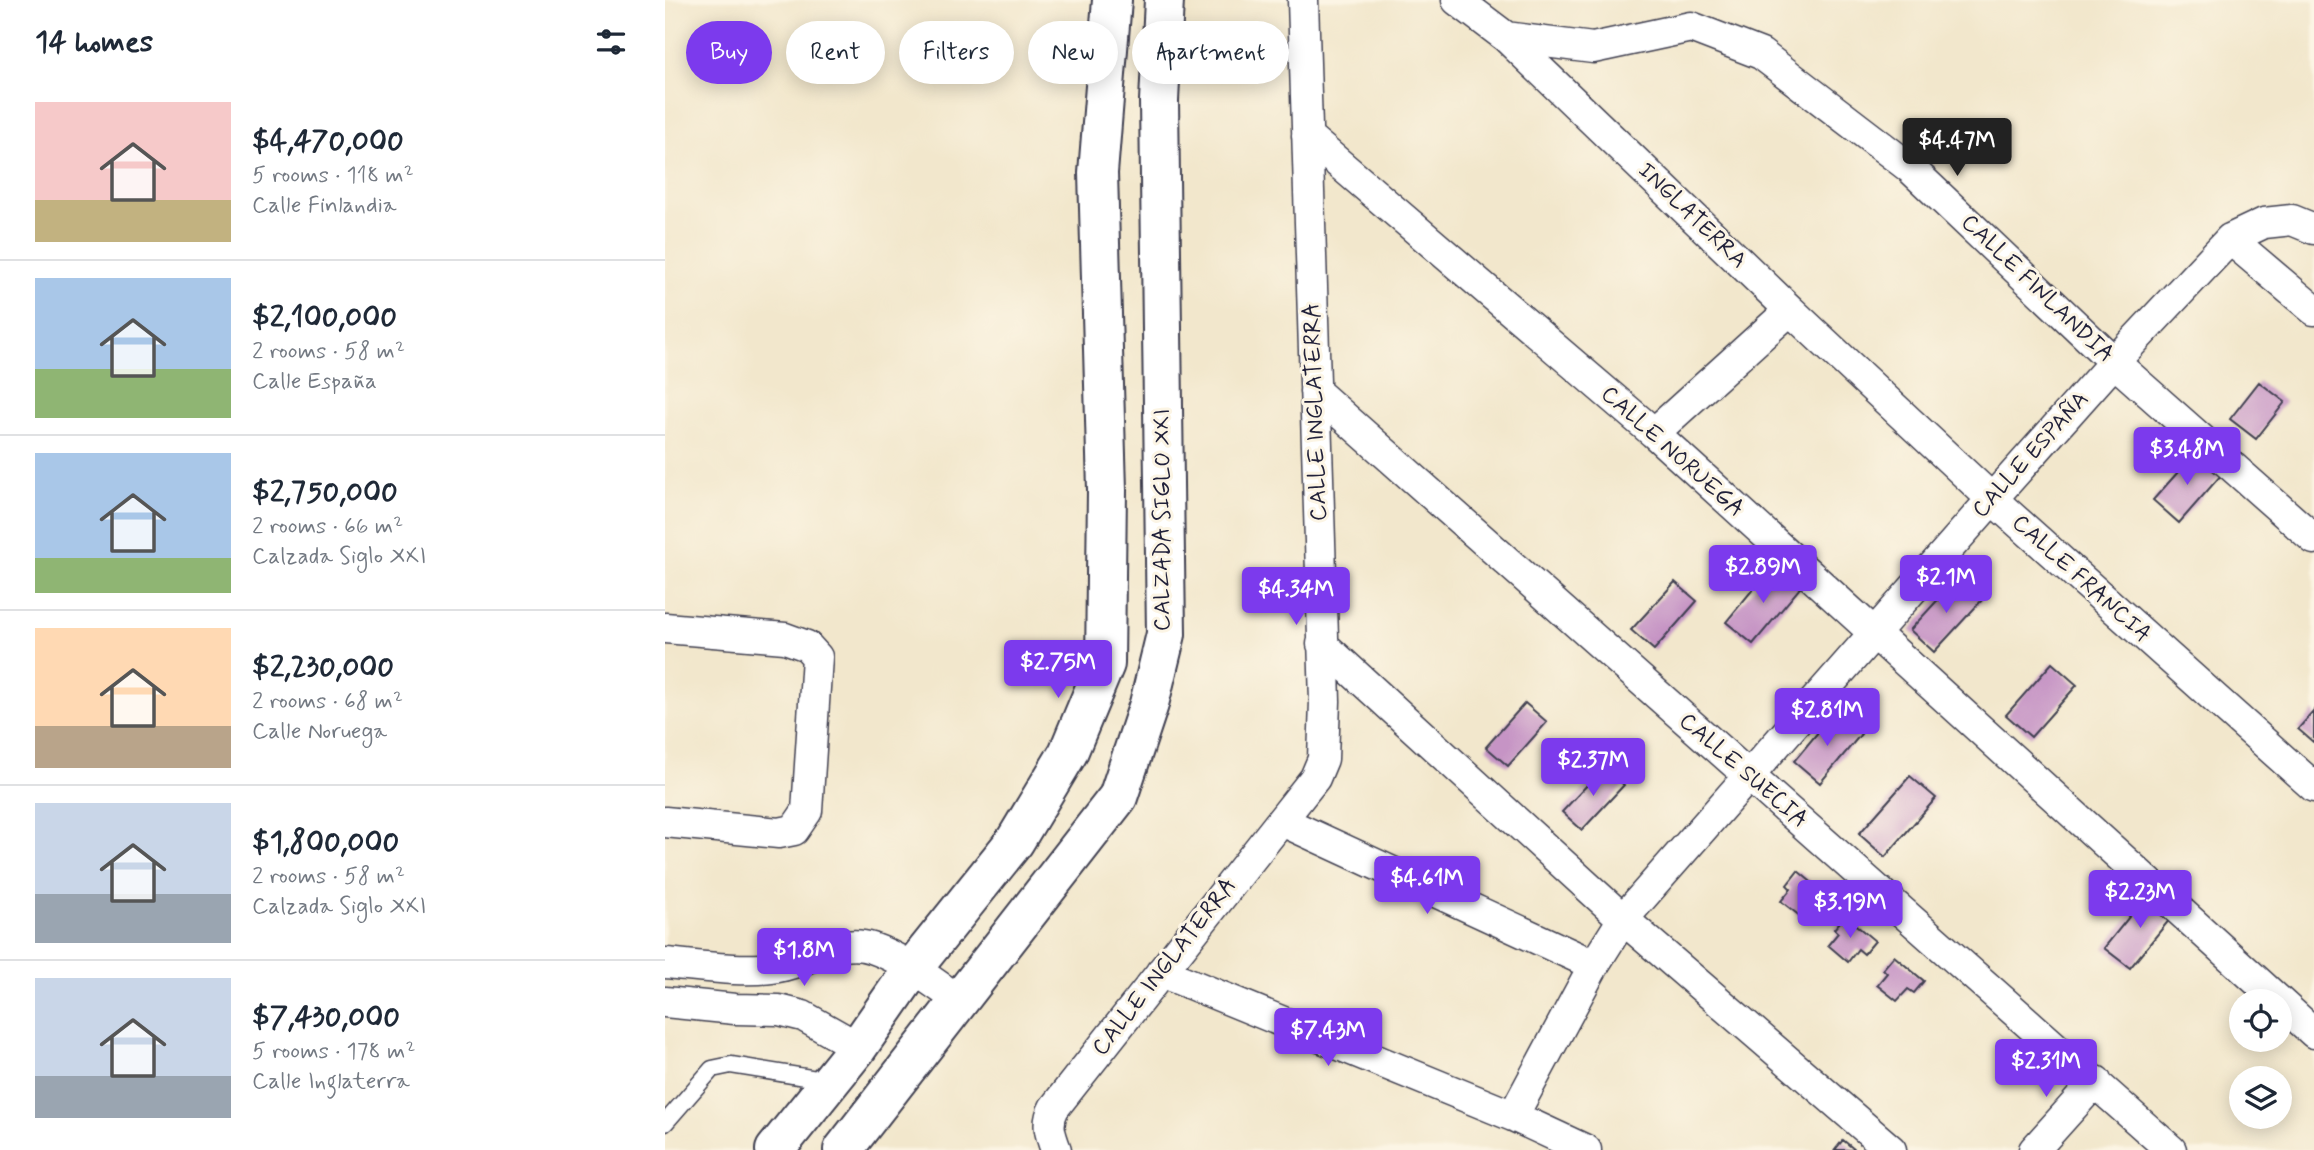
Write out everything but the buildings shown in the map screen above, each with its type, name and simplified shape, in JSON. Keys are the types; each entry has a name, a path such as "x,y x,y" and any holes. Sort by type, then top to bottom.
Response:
{"main road":[{"path":"775,1150 858,1047 913,968 1015,841 1068,753 1105,664 1107,490 1098,173 1112,0"},
{"name":"CALZADA SIGLO XXI","path":"843,1150 1118,797 1149,704 1166,634 1159,101 1164,0"}],"street":[{"name":"CALLE INGLATERRA","path":"1057,1150 1048,1127 1054,1108 1282,821 1315,778 1323,759 1325,701 1303,0"},
{"name":"INGLATERRA","path":"1457,0 1506,37 1790,310"},
{"name":"CALLE FINLANDIA","path":"1506,37 1593,48 1691,27 1761,54 1910,168 2114,362 2314,540"},
{"name":"CALLE NORUEGA","path":"1307,136 1654,433 2266,989"},
{"path":"2314,229 2291,220 2264,223 2230,239 2314,310"},
{"name":"CALLE ESPAÑA","path":"1513,1116 1594,965 1623,919 2114,362 2230,239"},
{"path":"1654,433 1790,310"},
{"name":"CALLE FRANCIA","path":"1790,310 1992,499 2314,788"},
{"name":"CALLE SUECIA","path":"1315,391 2171,1150"},
{"path":"665,628 785,638 807,646 817,657 807,811 795,830 779,833 665,822"},
{"path":"1322,644 1623,919 1891,1150"},
{"path":"1282,821 1594,965"},
{"path":"665,963 720,969 779,967 821,951 850,946 870,947 913,968 960,1000"},
{"path":"779,967 779,1010"},
{"path":"1161,972 1513,1116 1586,1150"},
{"path":"665,1002 779,1010 803,1016 858,1047"},
{"name":"CALLE NORUEGA","path":"2292,1013 2314,1033"},
{"path":"2034,1150 2096,1081"}],"lane":[{"path":"665,1123 712,1069 730,1065 831,1081"}]}
